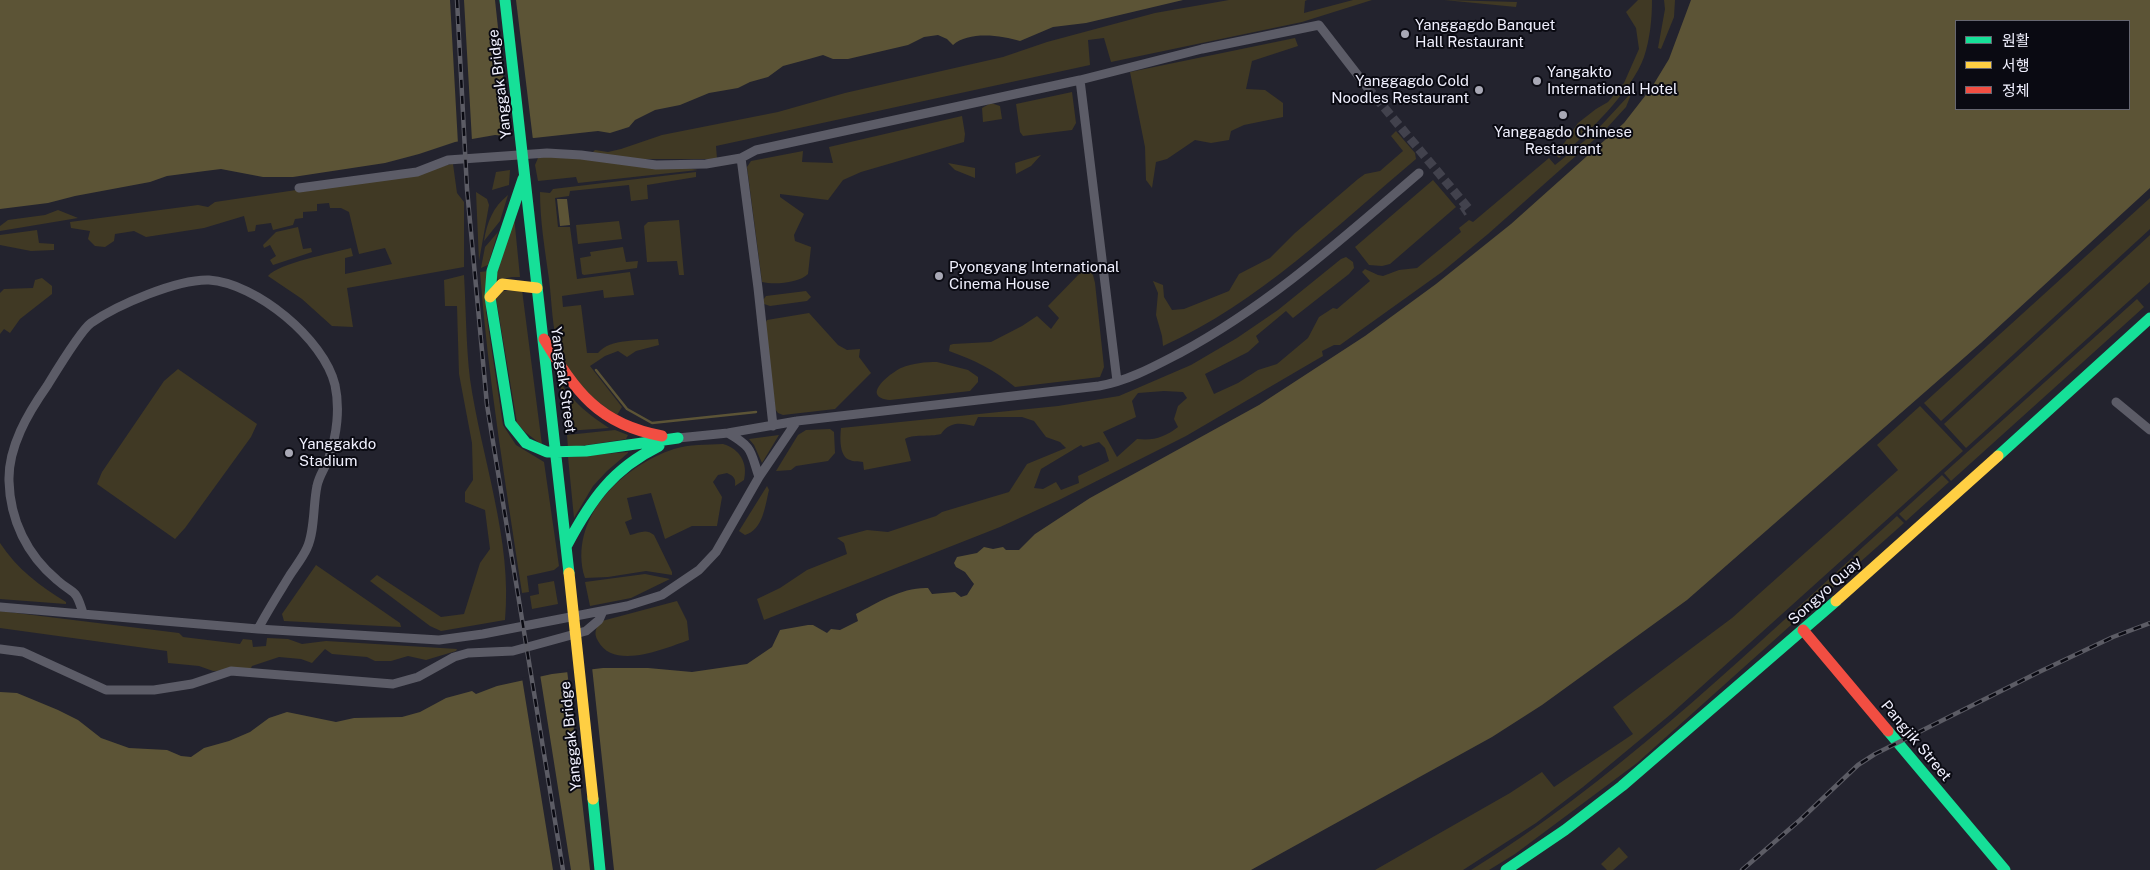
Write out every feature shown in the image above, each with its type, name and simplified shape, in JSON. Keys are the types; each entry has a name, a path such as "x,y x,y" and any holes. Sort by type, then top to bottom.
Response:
{"main road":[{"name":"Yanggak Bridge","path":"505,0 524,165"},
{"name":"Yanggak Street","path":"524,165 540,333 554,425 573,598"},
{"path":"524,177 492,271 490,297 510,423 526,443 547,452 562,452 678,438"},
{"path":"490,297 502,284 536,288"},
{"name":"Songyo Quay","path":"1506,870 1534,853 1602,803 1803,630 2150,318"},
{"path":"540,333 561,368 589,404 607,418 630,429 651,435 678,438"},
{"path":"567,545 599,490 613,474 640,454 678,438"},
{"name":"Yanggak Bridge","path":"573,598 600,870"},
{"name":"Pangjik Street","path":"1803,630 2005,870"}],"street":[{"path":"299,188 417,172 448,160 547,153 581,155 656,165 706,164 741,158 756,150 1080,80 1202,49 1319,25 1367,87"},
{"path":"1080,80 1117,381"},
{"path":"741,158 773,426"},
{"path":"678,438 728,433 797,421 1100,386 1117,381 1144,371 1200,342 1261,304 1315,262 1419,173"},
{"path":"83,613 77,594 56,580 31,552 20,534 14,514 9,480 12,453 38,398 88,324 139,298 183,284 208,280 228,284 258,297 284,315 306,335 322,359 334,384 336,427 330,456 317,483 308,547 258,629"},
{"path":"2116,402 2150,430"},
{"path":"0,607 258,629 439,640 483,634 627,606 662,595 699,570 716,552 759,477 797,421"},
{"path":"728,433 748,446 753,455 759,477"},
{"path":"0,649 23,652 106,690 154,690 192,684 231,671 393,684 418,677 454,657 468,653 513,651 586,631 599,620 603,611"}],"shaded area":[{"path":"0,0 1183,0 1086,23 1053,27 1020,41 1004,37 976,36 959,41 953,45 947,39 938,35 924,37 908,45 848,59 833,59 823,55 783,66 768,77 750,82 738,88 709,93 680,105 655,110 635,120 629,127 610,133 598,131 534,138 495,135 455,142 385,163 293,177 263,177 221,169 167,176 150,182 48,203 0,209"},
{"path":"1229,0 1307,0 1305,1 1304,13 1353,0 1372,0 1302,22 1111,62 1104,38 1088,40 1090,65 716,146 717,159 635,159 592,153 595,150 608,152 621,149 662,135 778,112 845,93 1003,57 1047,42 1155,13"},
{"path":"1444,0 1517,2 1516,7"},
{"path":"1638,0 1652,0 1648,43 1638,70 1607,112 1559,158 1556,155 1578,123 1608,102 1624,83 1639,49 1636,28 1626,12"},
{"path":"1664,0 1675,0 1674,17 1661,49 1658,48 1665,9"},
{"path":"1691,0 2150,0 2150,188 1981,343 1687,600 1542,705 1492,737 1251,870 0,870 0,692 17,693 58,710 78,720 101,738 129,748 167,750 181,756 191,757 204,748 229,741 250,732 269,718 287,712 336,722 354,718 402,717 420,712 446,698 472,691 476,694 497,686 552,674 603,668 648,668 692,672 747,664 772,647 780,630 813,625 827,633 831,629 840,630 858,621 856,614 890,596 918,588 928,588 932,594 955,592 961,597 967,595 974,584 965,572 956,567 954,563 957,557 977,553 984,547 993,549 1003,547 1006,550 1019,550 1035,534 1090,498 1259,405 1365,336 1436,284 1511,224 1624,123 1652,87 1669,59"},
{"path":"1295,38 1298,46 1252,61 1246,89 1265,90 1283,103 1283,117 1244,125 1231,131 1229,140 1211,143 1195,140 1167,159 1156,162 1152,188 1146,180 1145,147 1130,72"},
{"path":"1072,92 1076,123 1072,130 1023,136 1020,132 1016,104"},
{"path":"1632,92 1626,107 1605,130 1488,234 1442,272 1340,345 1334,345 1322,351 1323,356 1186,436 1059,500 1000,527 764,620 757,599 780,588 807,570 847,554 844,543 837,538 867,530 888,532 936,516 942,512 1009,492 1027,464 1066,448 1060,442 1046,437 1034,421 1022,417 978,417 974,426 956,424 948,427 941,434 908,437 905,439 911,461 864,470 863,462 851,461 844,455 841,446 841,428 1058,406 1119,396 1191,365 1237,338 1278,310 1341,259 1346,257 1353,262 1354,268 1349,274 1293,318 1286,311 1256,336 1259,342 1248,352 1205,374 1214,394 1238,383 1258,370 1277,364 1308,338 1319,317 1333,308 1337,309 1370,281 1362,272 1365,269 1383,276 1399,270 1417,268 1461,232 1459,228 1469,220 1473,222 1549,158 1555,165 1595,132","holes":["1183,392 1187,398 1178,406 1174,419 1178,427 1159,438 1137,439 1117,457 1103,432 1136,417 1132,401 1138,393","1099,442 1105,448 1109,461 1078,476 1079,483 1061,490 1056,482 1043,489 1034,488 1041,469 1081,445 1083,447"]},
{"path":"991,103 1000,106 1002,119 983,122 982,108"},
{"path":"962,116 965,134 964,142 861,172 843,180 828,200 780,194 780,197 804,214 794,235 795,241 811,247 808,274 799,279 786,282 762,282 747,167 751,161 803,151 802,162 833,163 829,147"},
{"path":"1396,131 1415,153 1416,159 1296,262 1264,286 1232,308 1163,346 1156,315 1158,293 1153,281 1163,285 1164,297 1172,310 1184,309 1229,291 1239,274 1270,258 1295,233 1358,179 1365,174 1380,171 1403,151 1391,136"},
{"path":"551,155 698,170 578,183 576,177 538,181 535,165 538,158"},
{"path":"1041,155 1031,166 1016,174 1015,163"},
{"path":"948,163 975,168 975,178 955,170"},
{"path":"453,164 457,193 464,202 464,267 347,288 353,327 332,326 302,299 268,276 274,271 294,263 351,248 353,256 345,258 345,274 392,264 385,248 359,254 349,212 341,208 330,208 329,203 317,204 317,211 303,212 303,218 295,219 293,225 273,230 271,223 256,225 255,231 248,232 244,216 204,228 146,237 134,231 115,234 114,241 105,247 95,246 88,239 90,231 71,228 70,222 198,205 208,207 215,202"},
{"path":"510,170 509,185 492,190 496,172"},
{"path":"696,172 696,177 647,185 648,199 631,201 629,185 570,191 569,196 555,198 558,227 570,227 577,279 630,272 634,295 604,298 603,290 562,296 563,307 581,305 587,353 598,353 603,348 618,343 658,339 659,345 636,351 627,357 618,351 605,356 590,366 622,407 617,415 583,388 563,361 559,351 542,225 540,192 550,193 553,189"},
{"path":"1433,180 1456,207 1390,264 1382,266 1369,265 1355,247"},
{"path":"476,192 487,199 489,205 479,261"},
{"path":"508,195 500,221 484,241 492,215 498,205"},
{"path":"2150,198 2150,229 1941,421 1924,403"},
{"path":"557,199 567,199 570,225 560,226"},
{"path":"58,210 78,218 0,231 0,226 8,220 45,215"},
{"path":"514,216 520,277 498,280 496,276"},
{"path":"679,220 684,275 679,275 677,261 647,262 644,226 648,222"},
{"path":"619,221 622,239 578,244 576,225"},
{"path":"298,227 303,249 311,248 312,252 273,265 270,260 276,256 270,245 264,248 263,245 276,232"},
{"path":"37,230 39,243 54,244 54,250 31,251 0,245 0,235"},
{"path":"498,232 488,265 481,268 485,247"},
{"path":"2150,235 2150,282 1966,448 1944,424"},
{"path":"623,247 626,262 638,261 637,268 582,274 580,258 591,256 590,252"},
{"path":"1083,270 1088,270 1093,275 1095,283 1104,367 1100,377 1015,387 1000,375 984,366 949,351 950,345 953,344 991,342 1037,316 1051,329 1059,318 1048,306"},
{"path":"488,271 486,312 503,425 516,445 544,462 559,566 554,570 527,576 529,592 522,593 498,432 483,312 480,272"},
{"path":"464,275 470,379 500,530 506,590 505,620 441,631 430,626 370,581 377,575 441,617 464,614 480,563 490,549 485,510 465,502 465,492 473,480 472,443 459,374 457,306 445,306 444,280"},
{"path":"42,278 52,286 52,294 20,319 10,333 4,329 0,334 0,293 4,289 33,288 35,280"},
{"path":"522,290 542,445 517,423 496,298 503,291"},
{"path":"806,291 811,297 807,301 770,306 764,304 763,300 766,296"},
{"path":"2137,299 2144,307 1951,481 1944,473"},
{"path":"809,313 838,345 847,350 860,349 859,357 871,373 835,409 783,415 775,409 765,324 767,320"},
{"path":"937,362 968,370 978,377 978,382 970,391 890,400 877,395 877,390 884,380 901,368 919,363"},
{"path":"178,369 257,424 251,437 175,539 97,484 102,472 164,381"},
{"path":"560,382 582,408 609,428 566,431"},
{"path":"1920,406 1963,451 1671,714 1583,787 1536,823 1463,870 1375,870 1510,793 1542,772 1554,787 1633,734 1613,707 1732,618 1898,470 1877,445"},
{"path":"830,429 834,432 835,453 828,461 796,466 791,470 776,471 798,435 806,430"},
{"path":"615,430 628,435 626,439 568,448 567,435"},
{"path":"779,435 762,463 754,445 749,439"},
{"path":"723,444 738,453 744,462 745,474 744,480 735,486 734,478 727,473 718,475 713,482 722,497 717,526 692,526 665,539 651,493 627,498 632,519 625,522 630,535 645,531 654,535 672,575 646,571 608,577 585,578 582,556 584,535 592,516 603,498 618,482 636,468 674,449 692,445"},
{"path":"628,452 593,486 574,518 568,457"},
{"path":"1942,475 1949,482 1906,521 1899,514"},
{"path":"767,486 769,490 762,517 756,528 745,535 739,531"},
{"path":"1897,516 1904,523 1859,563 1853,556"},
{"path":"0,543 21,569 47,590 66,602 66,604 0,599"},
{"path":"1852,558 1858,565 1637,763 1515,854 1489,870 1471,870 1523,836 1621,762 1715,683"},
{"path":"316,565 400,623 401,627 284,621 282,614"},
{"path":"645,574 670,579 631,598 590,606 585,582"},
{"path":"554,581 558,604 532,609 530,596 539,594 538,584"},
{"path":"677,601 687,621 689,640 654,652 628,656 616,655 606,650 596,638 596,630 602,621"},
{"path":"0,611 179,633 183,637 240,644 243,639 252,640 253,647 266,646 267,638 288,639 302,644 326,641 457,649 456,651 426,660 408,656 391,661 375,661 367,657 332,654 325,649 312,663 301,659 279,657 252,666 250,670 213,671 199,666 168,663 167,651 0,628"},
{"path":"1619,847 1628,857 1613,870 1607,870 1601,864"}],"pier":[{"path":"450,0 464,0 472,141 458,144"},
{"path":"495,0 516,0 533,140 510,139"},
{"path":"592,667 614,870 590,870 567,670"},
{"path":"540,674 571,870 553,870 522,678"}],"waterway":[{"path":"596,370 627,409 652,423 756,412"}],"tunnel":[{"path":"1367,87 1468,208 1462,212"}],"railway":[{"path":"457,0 467,189 487,405 563,870"},
{"path":"1742,870 1800,820 1858,765 1875,754 2039,672 2113,637 2150,623"}],"traffic: fast":[{"path":"505,0 569,573"},
{"path":"523,179 492,271 490,297 510,423 526,443 547,452 586,451 678,438"},
{"path":"1998,456 2150,318"},
{"path":"567,545 604,487 628,465 659,446"},
{"path":"1506,870 1565,830 1622,786 1836,601"},
{"path":"1888,731 2005,870"},
{"path":"593,799 600,870"}],"traffic: slow":[{"path":"490,297 502,284 537,288"},
{"path":"1836,601 1998,456"},
{"path":"569,573 593,799"}],"traffic: jam":[{"path":"544,339 567,375 591,403 621,423 640,431 662,436"},
{"path":"1803,630 1888,731"}],"place":[{"name":"Yanggagdo Banquet Hall Restaurant","path":"1405,34"},
{"name":"Yangakto International Hotel","path":"1537,81"},
{"name":"Yanggagdo Cold Noodles Restaurant","path":"1479,90"},
{"name":"Yanggagdo Chinese Restaurant","path":"1563,115"},
{"name":"Pyongyang International Cinema House","path":"939,276"},
{"name":"Yanggakdo Stadium","path":"289,453"}]}
